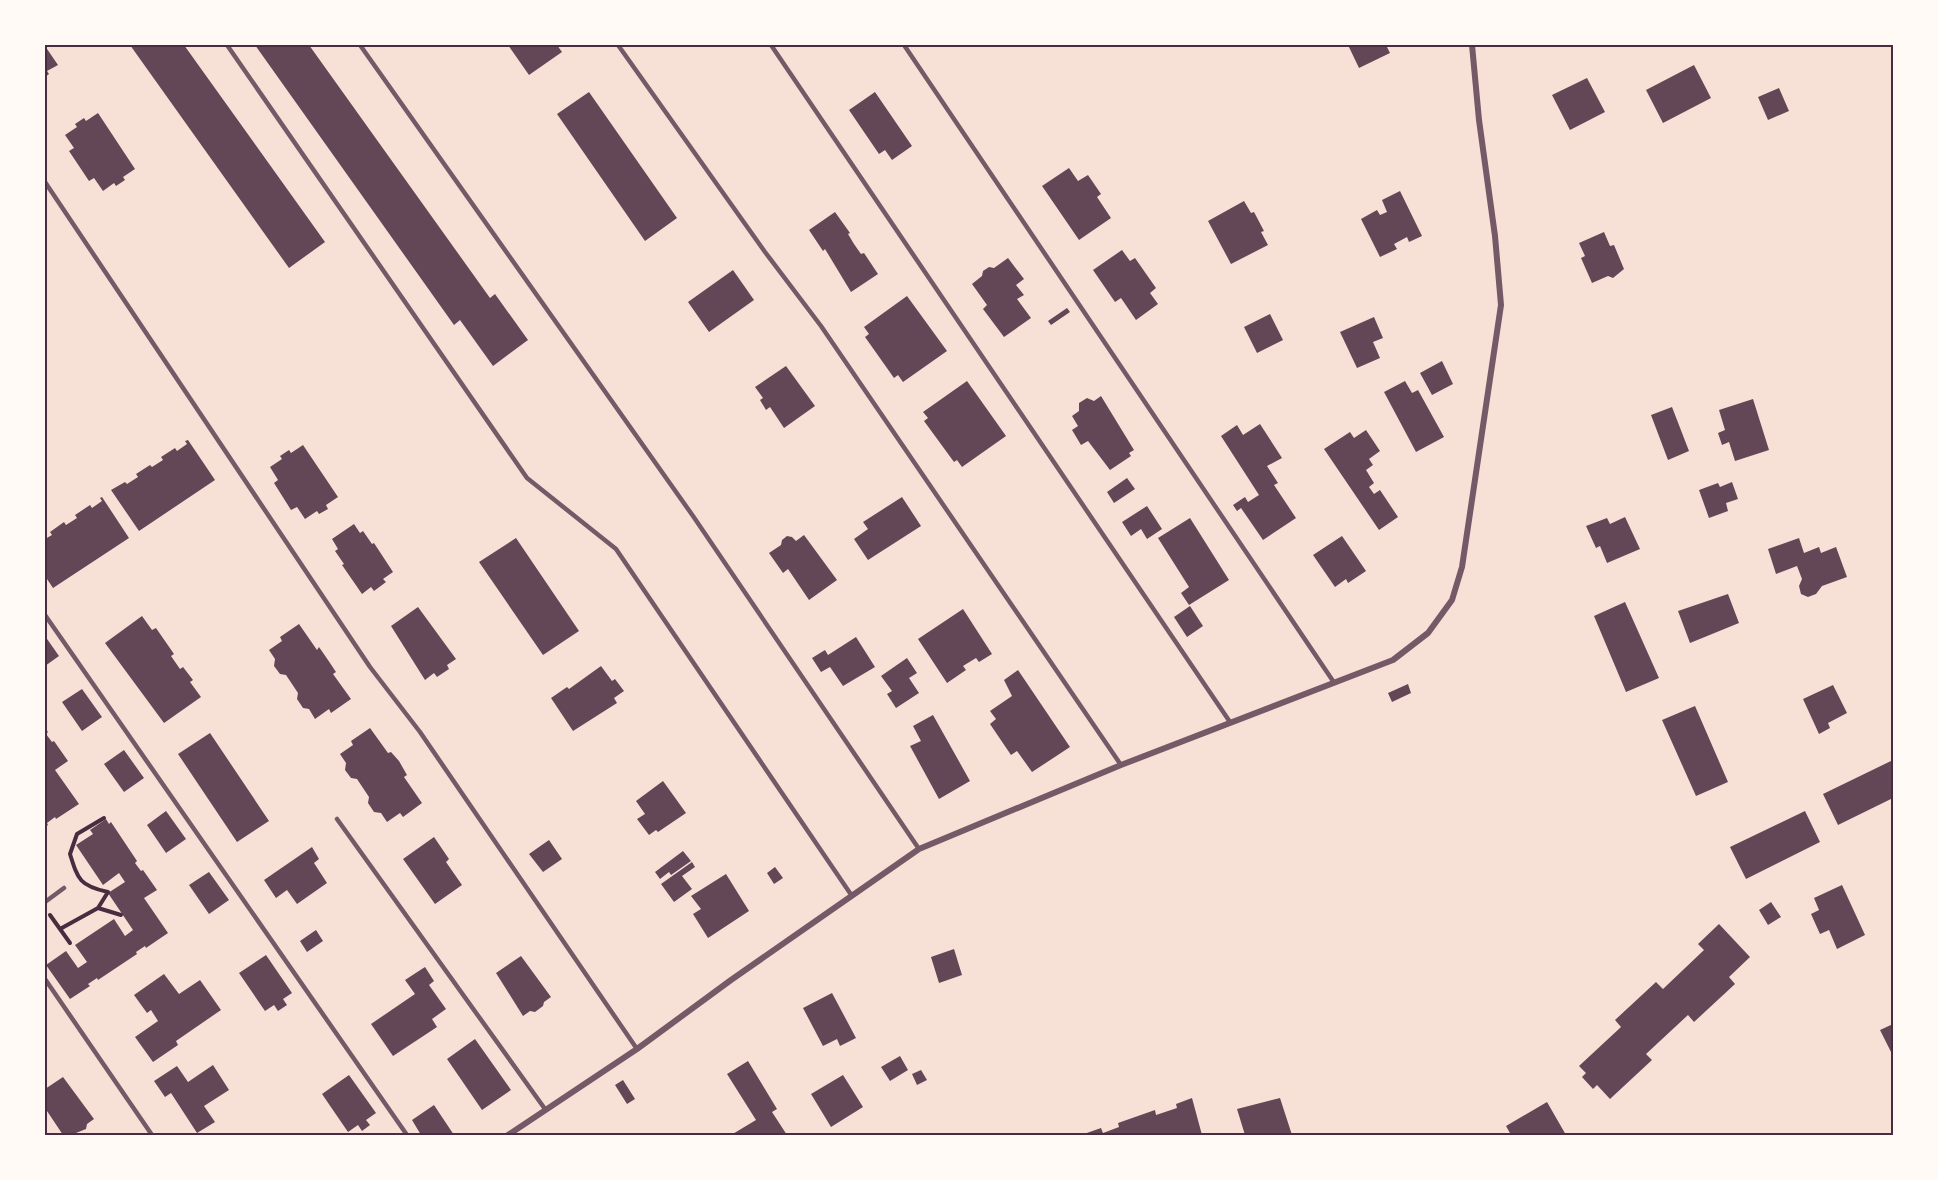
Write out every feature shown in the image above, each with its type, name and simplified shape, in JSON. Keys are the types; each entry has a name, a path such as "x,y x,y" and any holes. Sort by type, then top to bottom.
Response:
{"street":[{"path":"508,1135 637,1049 920,849 1121,765 1333,681 1393,660 1428,633 1452,600 1462,567 1500,305 1495,236 1479,120 1473,45"}],"lane":[{"path":"227,45 527,478 615,549 852,896"},
{"path":"360,45 693,516 920,849"},
{"path":"618,45 758,243 821,326 1121,765"},
{"path":"771,45 1230,722"},
{"path":"904,45 1333,681"},
{"path":"45,182 370,667 420,732 637,1049"},
{"path":"45,615 407,1135"},
{"path":"338,819 545,1109"},
{"path":"45,902 64,888"},
{"path":"45,978 152,1135"}],"path":[{"path":"60,929 98,908 108,892 90,888 79,879 70,854 77,834 104,818"},
{"path":"45,908 70,943"},
{"path":"98,908 121,915"}],"building":[{"path":"130,45 184,45 325,242 289,268"},
{"path":"255,45 309,45 490,298 495,294 528,340 493,366 460,320 454,325"},
{"path":"508,45 557,45 562,52 529,75"},
{"path":"1348,45 1386,45 1390,53 1359,68"},
{"path":"45,46 58,65 47,71 49,74 45,77"},
{"path":"1694,65 1711,98 1663,123 1646,90"},
{"path":"1587,78 1605,112 1570,130 1552,95"},
{"path":"1779,88 1789,111 1768,120 1758,97"},
{"path":"589,92 677,218 645,241 557,114"},
{"path":"875,92 912,146 892,160 885,150 879,154 849,110"},
{"path":"98,113 135,169 123,177 125,180 116,186 114,183 103,191 94,178 89,181 69,151 74,148 65,135 77,127 75,124 84,118 86,121"},
{"path":"1069,168 1078,181 1088,175 1101,194 1097,197 1111,218 1079,240 1042,186"},
{"path":"1400,191 1422,236 1409,242 1407,237 1394,244 1397,249 1380,257 1361,219 1377,210 1380,215 1387,212 1382,200"},
{"path":"1244,201 1251,213 1254,212 1268,245 1231,264 1208,221"},
{"path":"835,212 850,233 848,234 854,244 861,254 864,253 878,274 851,292 825,249 823,251 809,230"},
{"path":"1604,232 1610,246 1614,245 1624,269 1613,278 1608,276 1592,283 1581,258 1585,256 1579,243"},
{"path":"1122,250 1130,261 1135,258 1156,288 1150,293 1158,304 1136,320 1121,298 1115,302 1093,270"},
{"path":"1008,258 1024,279 1016,285 1024,295 1017,299 1031,318 1004,337 983,309 987,305 972,284 982,276 983,271 989,267 994,268"},
{"path":"733,270 754,300 709,332 688,302"},
{"path":"907,296 947,351 903,382 898,375 894,378 865,337 869,334 864,327"},
{"path":"1067,308 1070,312 1051,325 1048,321"},
{"path":"1270,314 1283,340 1257,353 1244,327"},
{"path":"1374,317 1383,338 1373,342 1380,358 1357,368 1340,332"},
{"path":"1442,361 1453,384 1432,395 1420,373"},
{"path":"786,366 815,406 784,428 770,407 766,410 760,400 763,398 755,387"},
{"path":"967,381 1006,436 962,467 957,460 954,462 924,421 928,418 923,412"},
{"path":"1405,381 1412,393 1418,390 1444,437 1416,452 1384,392"},
{"path":"1101,396 1134,450 1129,453 1131,456 1110,470 1088,441 1081,445 1072,430 1078,426 1072,416 1079,411 1079,403 1087,398 1094,401"},
{"path":"1753,399 1769,450 1735,461 1729,442 1722,445 1718,433 1725,430 1719,410"},
{"path":"1672,407 1689,451 1668,460 1651,415"},
{"path":"1260,424 1282,458 1267,466 1278,483 1274,485 1296,518 1263,540 1241,508 1237,511 1233,505 1245,497 1248,502 1259,495 1221,436 1237,425 1243,435"},
{"path":"1366,430 1380,451 1369,459 1373,465 1366,470 1374,483 1369,487 1374,494 1380,490 1398,517 1379,530 1324,449 1350,432 1354,438"},
{"path":"188,440 215,480 139,531 111,490 138,477 136,474 163,460 161,457 175,448 177,451 187,444 185,441"},
{"path":"303,445 338,497 326,505 328,509 319,514 317,511 305,519 297,507 291,510 274,483 278,480 270,467 282,459 280,456 289,450 291,453"},
{"path":"1127,478 1135,489 1114,503 1107,492"},
{"path":"1732,482 1738,499 1726,503 1728,511 1709,518 1699,490 1718,483 1720,487"},
{"path":"102,497 129,538 53,588 45,576 45,539 52,535 50,532 64,522 66,525 77,518 75,515 90,505 92,508 102,501 100,498"},
{"path":"902,497 921,526 868,560 854,539 868,529 863,522"},
{"path":"1147,506 1162,529 1147,539 1141,529 1131,536 1122,522"},
{"path":"1625,517 1640,549 1607,563 1600,546 1596,548 1586,526 1607,518 1610,524"},
{"path":"1190,518 1229,580 1189,605 1181,593 1189,587 1158,538"},
{"path":"354,524 360,533 363,531 372,544 374,543 393,572 383,579 386,582 374,591 371,587 362,594 342,565 344,564 335,551 338,549 332,539"},
{"path":"804,535 837,580 809,600 788,569 783,573 769,553 781,545 782,540 787,536 796,541"},
{"path":"1342,536 1366,571 1348,583 1346,579 1335,587 1313,555"},
{"path":"516,538 579,631 543,655 479,562"},
{"path":"1799,538 1804,553 1819,547 1821,553 1836,547 1847,577 1822,586 1816,594 1808,597 1801,594 1799,586 1802,579 1797,566 1776,574 1768,549"},
{"path":"1728,594 1739,623 1690,643 1678,611"},
{"path":"1625,602 1659,678 1626,692 1594,616"},
{"path":"1190,606 1203,626 1187,637 1174,617"},
{"path":"418,607 456,659 447,665 449,669 437,677 434,673 425,680 391,626"},
{"path":"963,609 992,654 979,662 976,658 963,666 966,670 947,683 918,639"},
{"path":"142,616 152,630 156,628 174,654 171,656 180,669 183,667 193,680 190,682 201,697 164,723 105,643"},
{"path":"299,624 317,650 319,647 336,672 333,674 351,699 331,713 329,709 315,719 309,709 303,708 297,699 298,693 286,675 280,674 274,666 275,659 269,650 282,641 280,637"},
{"path":"45,636 59,656 45,666"},
{"path":"856,637 875,667 843,686 830,667 821,672 812,658 825,650 828,655"},
{"path":"907,658 917,673 909,678 919,693 896,708 887,694 892,691 881,676"},
{"path":"601,666 612,681 615,679 624,691 614,698 617,703 573,731 551,698 567,687 569,689"},
{"path":"1018,670 1070,747 1032,772 1017,751 1011,755 990,724 996,719 990,711 1012,696 1004,680"},
{"path":"1408,684 1411,693 1392,702 1388,693"},
{"path":"1833,685 1847,713 1828,723 1830,728 1819,734 1803,699"},
{"path":"82,689 102,717 82,731 62,702"},
{"path":"1695,706 1728,782 1696,796 1662,720"},
{"path":"933,715 970,781 939,799 910,746 921,741 913,726"},
{"path":"45,728 48,732 46,734 68,761 55,770 79,804 56,819 55,817 45,827"},
{"path":"370,728 388,753 391,752 399,761 407,775 404,777 422,803 403,817 400,813 387,822 381,813 374,812 368,803 369,797 357,779 351,778 345,770 346,763 340,754 353,745 351,741"},
{"path":"210,733 269,821 237,842 178,754"},
{"path":"124,750 144,778 124,792 104,764"},
{"path":"1893,760 1893,798 1838,825 1823,794"},
{"path":"663,781 686,813 658,832 656,830 649,835 637,819 645,814 636,801"},
{"path":"166,811 186,839 166,853 147,825"},
{"path":"1805,811 1820,842 1746,879 1730,847"},
{"path":"106,819 109,824 111,822 137,861 135,863 157,890 144,898 168,933 136,952 137,954 98,980 97,978 88,984 90,986 70,999 46,965 66,951 78,968 87,962 75,945 114,919 125,936 133,930 108,893 125,882 119,873 103,885 76,845 93,834 90,830"},
{"path":"434,837 449,859 446,862 462,885 435,904 403,859"},
{"path":"549,840 562,859 543,872 529,854"},
{"path":"312,847 319,859 314,863 327,883 297,904 287,890 276,898 264,880"},
{"path":"683,851 691,861 671,875 669,872 660,879 655,872"},
{"path":"692,862 695,867 682,876 692,889 674,902 661,884"},
{"path":"775,867 783,878 774,884 767,873"},
{"path":"209,872 229,900 209,914 189,885"},
{"path":"726,874 749,911 708,938 693,914 701,909 691,896"},
{"path":"1842,885 1865,935 1837,949 1829,930 1820,934 1811,914 1819,910 1814,898"},
{"path":"1771,902 1781,917 1768,925 1759,910"},
{"path":"1719,924 1750,957 1729,977 1735,984 1694,1022 1688,1015 1646,1054 1652,1060 1610,1099 1597,1085 1593,1089 1582,1077 1586,1073 1579,1066 1621,1027 1615,1020 1656,982 1663,989 1704,950 1698,944"},
{"path":"316,930 323,941 307,952 300,941"},
{"path":"954,949 962,975 939,983 931,957"},
{"path":"266,955 292,993 283,999 287,1005 278,1011 274,1005 265,1011 239,973"},
{"path":"521,956 551,997 535,1012 530,1011 523,1016 496,973"},
{"path":"425,967 434,981 429,985 446,1009 432,1019 437,1027 393,1056 371,1024 415,994 405,980"},
{"path":"164,974 179,994 200,980 221,1010 176,1041 178,1045 153,1062 135,1037 158,1021 151,1010 147,1013 134,995"},
{"path":"832,993 856,1038 840,1046 837,1039 823,1046 803,1008"},
{"path":"1893,1024 1893,1056 1880,1030"},
{"path":"475,1039 511,1090 482,1110 447,1059"},
{"path":"900,1056 908,1070 890,1081 881,1067"},
{"path":"748,1061 777,1109 772,1112 787,1135 731,1135 756,1120 727,1074"},
{"path":"213,1065 229,1090 204,1106 215,1122 197,1133 171,1093 165,1097 154,1081 177,1066 188,1082"},
{"path":"921,1070 927,1080 917,1085 912,1074"},
{"path":"349,1075 376,1113 366,1120 370,1125 362,1131 358,1125 348,1132 322,1094"},
{"path":"843,1075 863,1107 831,1127 811,1094"},
{"path":"63,1077 94,1119 87,1124 86,1129 71,1135 63,1135 45,1108 45,1089"},
{"path":"623,1080 635,1099 627,1104 615,1085"},
{"path":"1192,1098 1202,1135 1081,1135 1101,1128 1103,1133 1119,1127 1118,1123 1155,1110 1156,1115 1177,1108 1176,1104"},
{"path":"1280,1098 1292,1135 1245,1135 1237,1109"},
{"path":"1547,1102 1566,1135 1511,1135 1506,1126"},
{"path":"434,1105 454,1135 421,1135 412,1120"}]}
